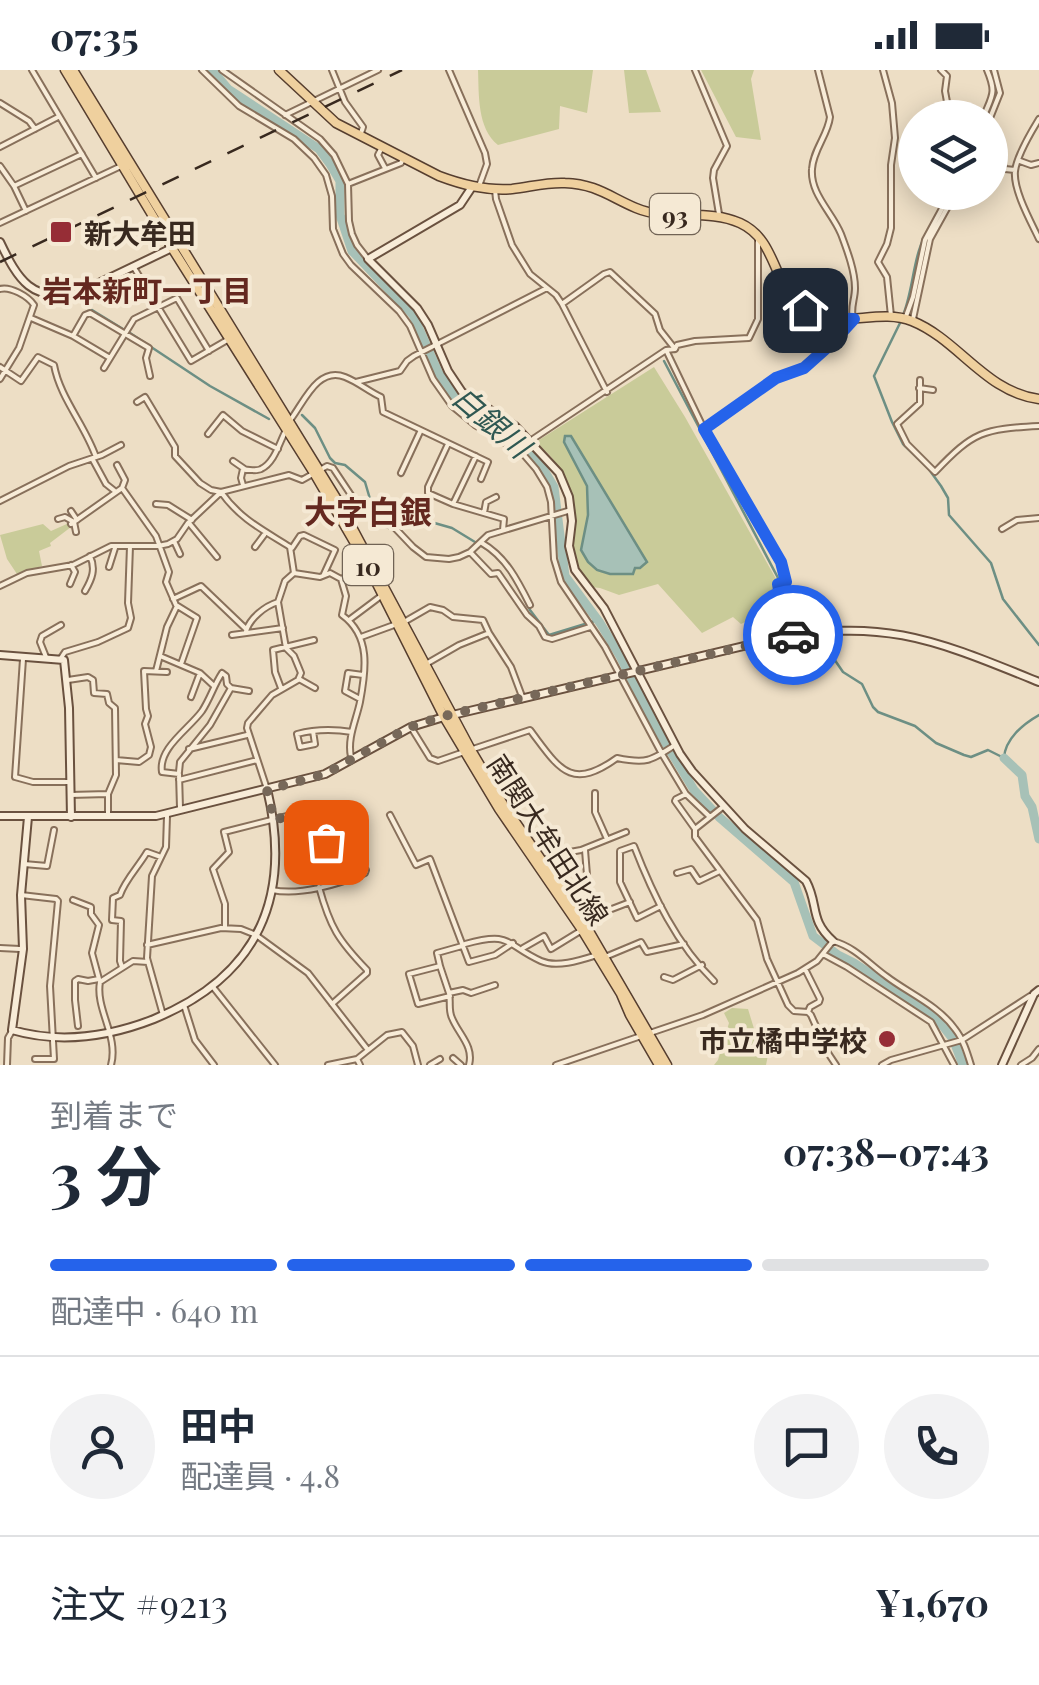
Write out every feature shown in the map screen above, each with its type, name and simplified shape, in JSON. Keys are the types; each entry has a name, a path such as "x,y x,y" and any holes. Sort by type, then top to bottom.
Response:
{"main road":[{"name":"南関大牟田北線","path":"65,70 372,561 447,716 582,925 663,1065"},
{"name":"南関大牟田北線","path":"73,70 229,339 288,426"},
{"name":"93","path":"279,70 336,123 438,176 495,189 575,184 600,189 636,208 718,216 758,234"},
{"path":"758,234 784,285 805,310 823,318 890,316 908,320 928,329 996,384 1014,394 1039,399"},
{"name":"南関大牟田北線","path":"316,472 426,665 447,716"},
{"name":"南関大牟田北線","path":"468,751 500,810 582,925"}],"street":[{"path":"32,70 96,178"},
{"path":"202,70 239,106 294,139 314,158 326,175 332,196 333,229 344,254 410,326 433,379 452,406 523,454 536,469 547,487 553,515 556,571 599,637 686,794 711,816"},
{"path":"222,70 320,139 334,155 348,184 349,221 357,246 417,308 462,392 504,417 559,473 566,484 570,559 604,608 674,746 692,771 746,830 806,881 817,922 832,942 846,945 938,1010 962,1040 971,1065"},
{"path":"332,70 339,90 363,127 360,136"},
{"path":"286,115 378,70"},
{"path":"368,259 460,205 487,164 476,127 449,70"},
{"path":"695,70 727,146 713,178 718,216"},
{"path":"704,429 776,378 804,368 854,319 850,307 855,285 840,230 814,186 814,157 830,124 818,70"},
{"path":"883,70 895,138 891,228 878,262 887,277 890,316"},
{"path":"941,70 947,76 947,100"},
{"path":"987,70 994,87 992,100"},
{"path":"994,70 1000,93 996,100"},
{"path":"0,103 35,129"},
{"path":"0,148 60,117"},
{"path":"1039,119 1015,170 1019,193 1039,239"},
{"path":"382,147 378,155 385,168"},
{"path":"14,186 82,154"},
{"path":"348,184 404,158"},
{"path":"1019,160 1039,162"},
{"path":"0,223 124,165"},
{"path":"0,166 26,211"},
{"path":"1008,169 1015,170"},
{"path":"495,189 512,245 530,274 562,304 607,392"},
{"path":"908,320 926,240 943,210"},
{"path":"530,441 666,350 695,341 750,338 758,318 758,234"},
{"path":"0,242 20,279 28,287 50,296 78,293 176,246"},
{"path":"133,266 191,361 229,339"},
{"path":"562,304 610,272 655,314 660,330 675,348"},
{"path":"0,289 8,288 34,305 19,348 0,379"},
{"path":"356,382 400,371 407,361 547,288"},
{"path":"104,368 134,319 177,298 209,350"},
{"path":"74,336 90,313 149,348 146,358 150,376"},
{"path":"31,318 74,336 110,358"},
{"path":"666,350 704,429 781,562 786,582 778,584 780,596 799,634"},
{"path":"3,369 20,381 38,357 54,365 56,379 79,419 106,484 119,490 156,536 169,572 166,582 172,599 196,618 181,664"},
{"path":"243,485 242,472 264,468 316,384 329,375 339,374 381,396 383,412 488,462 480,478"},
{"path":"920,380 920,403 897,424 908,444 935,472 961,444 974,437 999,428 1039,426"},
{"path":"919,388 933,390"},
{"path":"138,402 145,398 175,447 175,456 200,483 221,492 265,534 290,547 294,573"},
{"path":"208,434 224,414 242,430 278,449"},
{"path":"401,473 421,431"},
{"path":"448,443 428,493 504,519 502,530"},
{"path":"0,501 121,445"},
{"path":"453,504 476,456"},
{"path":"233,460 246,470"},
{"path":"74,522 119,490 125,480 117,465"},
{"path":"0,586 27,573 71,566 102,549 160,546 174,541 221,492 290,475 302,480 327,466 361,510 394,527 426,557 450,559 470,552 488,535 569,510"},
{"path":"484,513 486,502 496,497"},
{"path":"156,504 168,505 191,521 217,557"},
{"path":"72,511 76,532"},
{"path":"58,518 65,516 74,522"},
{"path":"1002,529 1017,520 1039,518"},
{"path":"254,547 265,534"},
{"path":"291,550 304,534 336,550 324,574"},
{"path":"174,541 180,554"},
{"path":"479,544 492,548 508,566 530,605"},
{"path":"110,567 116,546"},
{"path":"61,658 65,652 128,628 130,546"},
{"path":"470,552 491,574 498,573 545,637 552,639 588,625"},
{"path":"84,592 94,569 90,556"},
{"path":"70,584 74,572 71,566"},
{"path":"12,1030 82,1038 110,1034 184,1006 235,966 256,935 272,890 277,853 274,820 248,723 301,673 286,648 278,602 285,581 294,573 330,573 342,578 368,566"},
{"path":"342,578 346,596 342,615 356,627 364,648 350,752 353,760"},
{"path":"172,599 201,586 246,632"},
{"path":"340,626 384,595"},
{"path":"246,632 258,614 278,602"},
{"path":"156,671 177,606"},
{"path":"361,637 430,608 443,610 452,617 483,620 511,667 523,699"},
{"path":"46,657 40,642 42,636 61,625"},
{"path":"232,635 282,628"},
{"path":"0,816 167,814 325,774 410,727 447,716 799,634 859,630 897,633 940,643 1039,682"},
{"path":"426,665 489,633"},
{"path":"281,688 274,650 314,640"},
{"path":"0,655 61,658 65,663 71,817"},
{"path":"23,656 14,777 33,782 70,782"},
{"path":"160,656 200,673 214,686"},
{"path":"116,760 139,762 149,756 152,747 145,724 148,716 144,671 167,672"},
{"path":"190,697 200,673"},
{"path":"249,691 231,688 222,673 201,712 182,732 160,766 162,772 179,777 258,759"},
{"path":"263,675 276,673"},
{"path":"343,701 348,674 362,676"},
{"path":"67,680 88,677 93,680 94,693 106,694 115,708 116,775 108,794 108,816"},
{"path":"299,678 315,688"},
{"path":"180,811 180,762 210,725 231,688"},
{"path":"345,691 360,699"},
{"path":"410,727 430,758 438,761 530,730 556,764 568,774 578,776 601,770 617,758 642,763 674,746"},
{"path":"313,730 352,732"},
{"path":"189,750 248,734"},
{"path":"70,795 108,794"},
{"path":"595,794 595,812 606,839"},
{"path":"686,794 675,802 695,829 695,837 757,920 767,959 788,1004 794,1011 808,1012"},
{"path":"695,829 724,806"},
{"path":"225,928 225,904 213,869 228,852 224,832 307,811 310,825 322,826 326,842 343,840 366,870 355,877 295,893 272,890"},
{"path":"163,1015 147,945 152,876 167,840 167,814"},
{"path":"390,815 416,865 430,859 470,962 495,955 513,943"},
{"path":"7,1065 23,949 21,895 28,817"},
{"path":"24,864 47,866 54,830"},
{"path":"542,862 626,832"},
{"path":"661,906 637,918 620,882 620,851 634,846 661,906 692,956 714,981"},
{"path":"584,848 587,875"},
{"path":"122,967 121,920 112,920 112,898 120,895 147,852 161,857"},
{"path":"677,873 690,869 698,881 720,870"},
{"path":"319,887 334,931 367,970 332,1004"},
{"path":"21,895 58,901 50,969 54,1059 35,1059"},
{"path":"73,900 91,907 92,918 99,925 92,953 110,1034 111,1065"},
{"path":"522,949 544,936 551,949 582,925 630,902"},
{"path":"147,945 210,929 241,929 256,935 304,970 368,1050"},
{"path":"453,1058 465,1065 470,1051 449,1014 450,995 437,953 494,938 505,939 547,963 601,956 641,942 647,952 684,944"},
{"path":"556,1065 703,1014 805,969 832,942"},
{"path":"0,948 23,949"},
{"path":"824,953 931,1022 954,1065"},
{"path":"78,1026 75,981 100,980 133,960 148,962"},
{"path":"664,977 672,980 702,965"},
{"path":"440,966 409,974 418,1004 463,990 471,992 494,986"},
{"path":"805,969 820,999 808,1012 836,1065"},
{"path":"213,987 275,1065"},
{"path":"882,1065 962,1040 1035,994"},
{"path":"1035,994 1039,1009"},
{"path":"1004,1063 1035,994"},
{"path":"184,1006 194,1040 214,1065"},
{"path":"328,1065 358,1062 387,1035 402,1032 418,1065"},
{"path":"1021,1065 1039,1048"},
{"path":"430,1065 440,1060"}],"green space":[{"path":"478,70 593,70 587,113 560,106 559,129 498,145 483,120"},
{"path":"624,70 646,70 661,112 629,113"},
{"path":"701,70 754,70 751,79 761,140 736,137"},
{"path":"654,367 784,593 761,614 741,624 733,617 702,633 658,584 619,595 591,587 573,556 571,492 564,474 538,444 539,440"},
{"path":"69,523 71,527 51,546 39,551 42,566 17,574 7,559 0,535 43,524 51,531"},
{"path":"732,1008 748,1009 759,1045 768,1055 766,1065 714,1065 729,1023 724,1013"}],"shaded area":[{"path":"565,436 571,436 647,562 635,568 633,574 597,570 581,550 588,515 587,486 564,442"}],"waterway":[{"name":"白銀川","path":"212,70 228,89 319,149 340,181 340,215 352,251 413,315 438,372 454,396 480,420 520,443 538,460 554,487 565,576 620,656 653,722 694,790 794,882 813,936 935,1016 953,1039 963,1065"},
{"path":"935,217 939,210"},
{"path":"903,315 920,247 930,229"},
{"path":"92,310 123,329"},
{"path":"900,323 874,376 892,422 903,444 941,486 948,498 949,515 991,563 1003,599 1039,645"},
{"path":"130,333 269,419"},
{"path":"664,361 787,595 815,630"},
{"path":"302,415 315,428 330,458 365,482 370,499 384,515 452,528 493,553 511,573 530,610 549,635 598,620"},
{"path":"819,637 843,672 862,684 878,712 915,726 936,743 964,755 971,757 988,750 1004,758 1016,733 1039,715"},
{"path":"1004,758 1022,775 1039,839"}],"railway":[{"path":"0,262 402,70"}],"way so far":[{"path":"326,842 322,826 310,825 307,811 274,820 267,790 325,774 391,736 444,716 793,635"}],"place":[{"name":"新大牟田","path":"61,232"},
{"name":"市立橘中学校","path":"887,1039"}],"district":[{"name":"岩本新町一丁目","path":"147,290"},
{"name":"大字白銀","path":"368,510"}],"route":[{"path":"793,635 799,634 778,584 786,582 781,562 704,429 776,378 804,368 854,319 823,318 805,310"}]}
